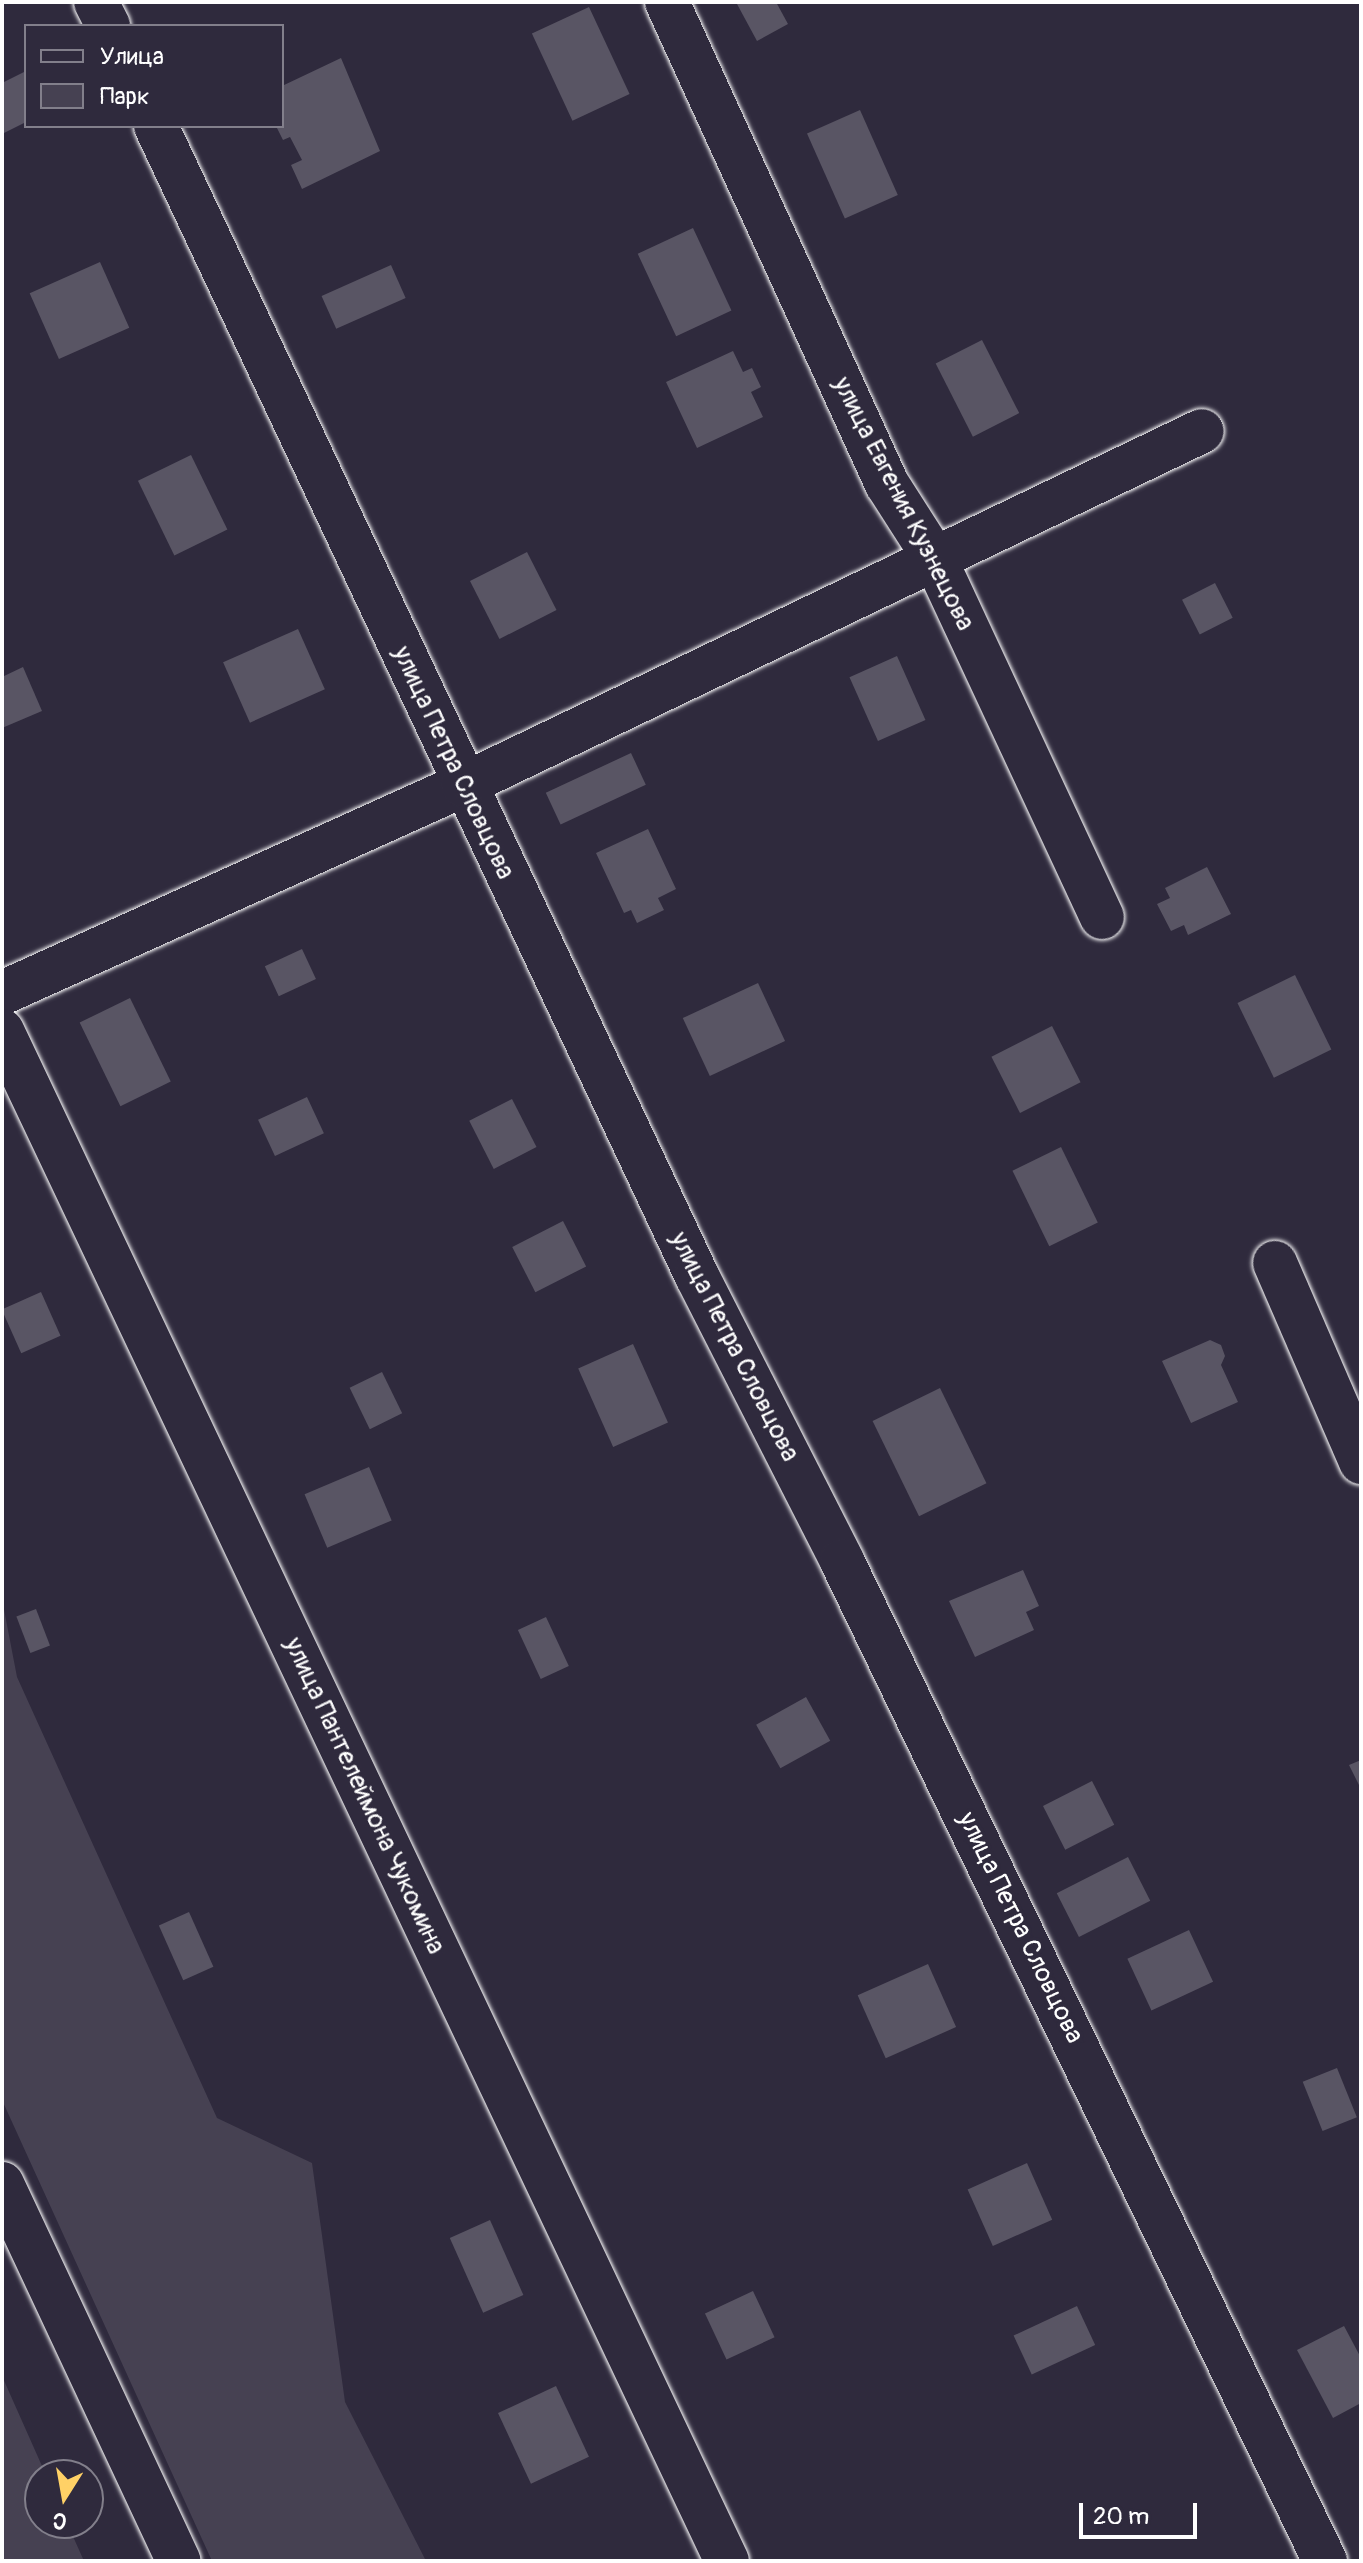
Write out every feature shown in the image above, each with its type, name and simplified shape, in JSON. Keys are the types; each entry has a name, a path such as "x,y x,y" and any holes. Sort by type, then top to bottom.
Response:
{"street":[{"path":"96,2 107,24"},
{"name":"улица Евгения Кузнецова","path":"667,2 887,484 935,559 1102,917"},
{"name":"улица Петра Словцова","path":"157,128 463,785 697,1276 876,1632 1325,2561"},
{"path":"2,993 463,785 1202,431"},
{"name":"улица Пантелеймона Чукомина","path":"2,1031 727,2561"},
{"path":"1275,1263 1361,1462"},
{"path":"2,2184 179,2561"}],"green space":[{"path":"2,1599 17,1677 217,2118 312,2163 345,2402 426,2561 212,2561 2,2100"},
{"path":"2,2376 39,2459 24,2459 24,2539 74,2539 84,2561 2,2561"}],"building":[{"path":"776,2 788,24 757,41 737,4"},
{"path":"589,7 630,94 572,121 532,34"},
{"path":"341,58 380,151 302,189 291,165 302,160 290,137 283,140 277,128 284,128 284,85"},
{"path":"24,72 24,123 2,134 2,83"},
{"path":"860,110 898,195 845,219 807,134"},
{"path":"693,228 731,310 676,336 638,254"},
{"path":"100,262 129,328 59,359 30,293"},
{"path":"391,265 406,298 336,329 322,296"},
{"path":"982,340 1019,413 973,437 936,364"},
{"path":"733,351 743,372 752,368 761,387 751,392 763,417 697,448 666,382"},
{"path":"191,455 227,530 174,555 138,481"},
{"path":"527,552 557,610 499,639 470,581"},
{"path":"1215,583 1233,618 1200,635 1182,600"},
{"path":"298,629 325,689 250,723 223,662"},
{"path":"897,656 925,720 878,741 849,677"},
{"path":"23,667 42,711 2,728 2,677"},
{"path":"631,753 646,785 561,824 546,793"},
{"path":"648,829 676,889 658,898 664,910 637,923 631,910 624,913 596,853"},
{"path":"1207,867 1231,914 1188,935 1184,925 1171,931 1157,904 1170,898 1165,888"},
{"path":"302,949 316,979 279,996 265,966"},
{"path":"1295,975 1331,1050 1274,1078 1237,1003"},
{"path":"758,983 785,1041 710,1076 683,1018"},
{"path":"130,998 171,1082 120,1106 80,1023"},
{"path":"1052,1026 1081,1082 1020,1113 991,1057"},
{"path":"307,1097 324,1133 275,1156 258,1120"},
{"path":"512,1099 537,1147 494,1169 469,1121"},
{"path":"1061,1147 1098,1222 1049,1246 1012,1171"},
{"path":"563,1221 586,1266 535,1292 512,1247"},
{"path":"41,1292 61,1336 21,1353 2,1309"},
{"path":"1210,1340 1221,1345 1225,1356 1221,1365 1238,1402 1191,1423 1162,1361"},
{"path":"633,1344 668,1423 613,1447 578,1368"},
{"path":"382,1372 402,1413 370,1429 350,1388"},
{"path":"940,1388 986,1483 919,1516 873,1421"},
{"path":"369,1467 392,1520 327,1548 305,1494"},
{"path":"1023,1570 1039,1606 1026,1612 1034,1630 975,1657 949,1601"},
{"path":"36,1609 50,1645 30,1653 16,1617"},
{"path":"546,1617 569,1666 541,1679 518,1630"},
{"path":"806,1697 830,1741 780,1768 756,1725"},
{"path":"1361,1760 1361,1789 1349,1765"},
{"path":"1092,1781 1114,1825 1065,1850 1043,1806"},
{"path":"1128,1857 1150,1901 1079,1937 1057,1893"},
{"path":"189,1912 213,1967 183,1980 159,1925"},
{"path":"1189,1930 1213,1982 1151,2010 1127,1959"},
{"path":"928,1964 956,2027 886,2058 858,1995"},
{"path":"1337,2068 1357,2117 1323,2131 1303,2082"},
{"path":"1027,2163 1052,2220 993,2246 968,2189"},
{"path":"490,2220 523,2295 483,2313 450,2238"},
{"path":"753,2291 775,2337 727,2360 705,2313"},
{"path":"1077,2306 1095,2345 1032,2375 1014,2336"},
{"path":"1344,2326 1361,2358 1361,2403 1333,2418 1297,2350"},
{"path":"556,2386 589,2457 531,2484 498,2413"}]}
